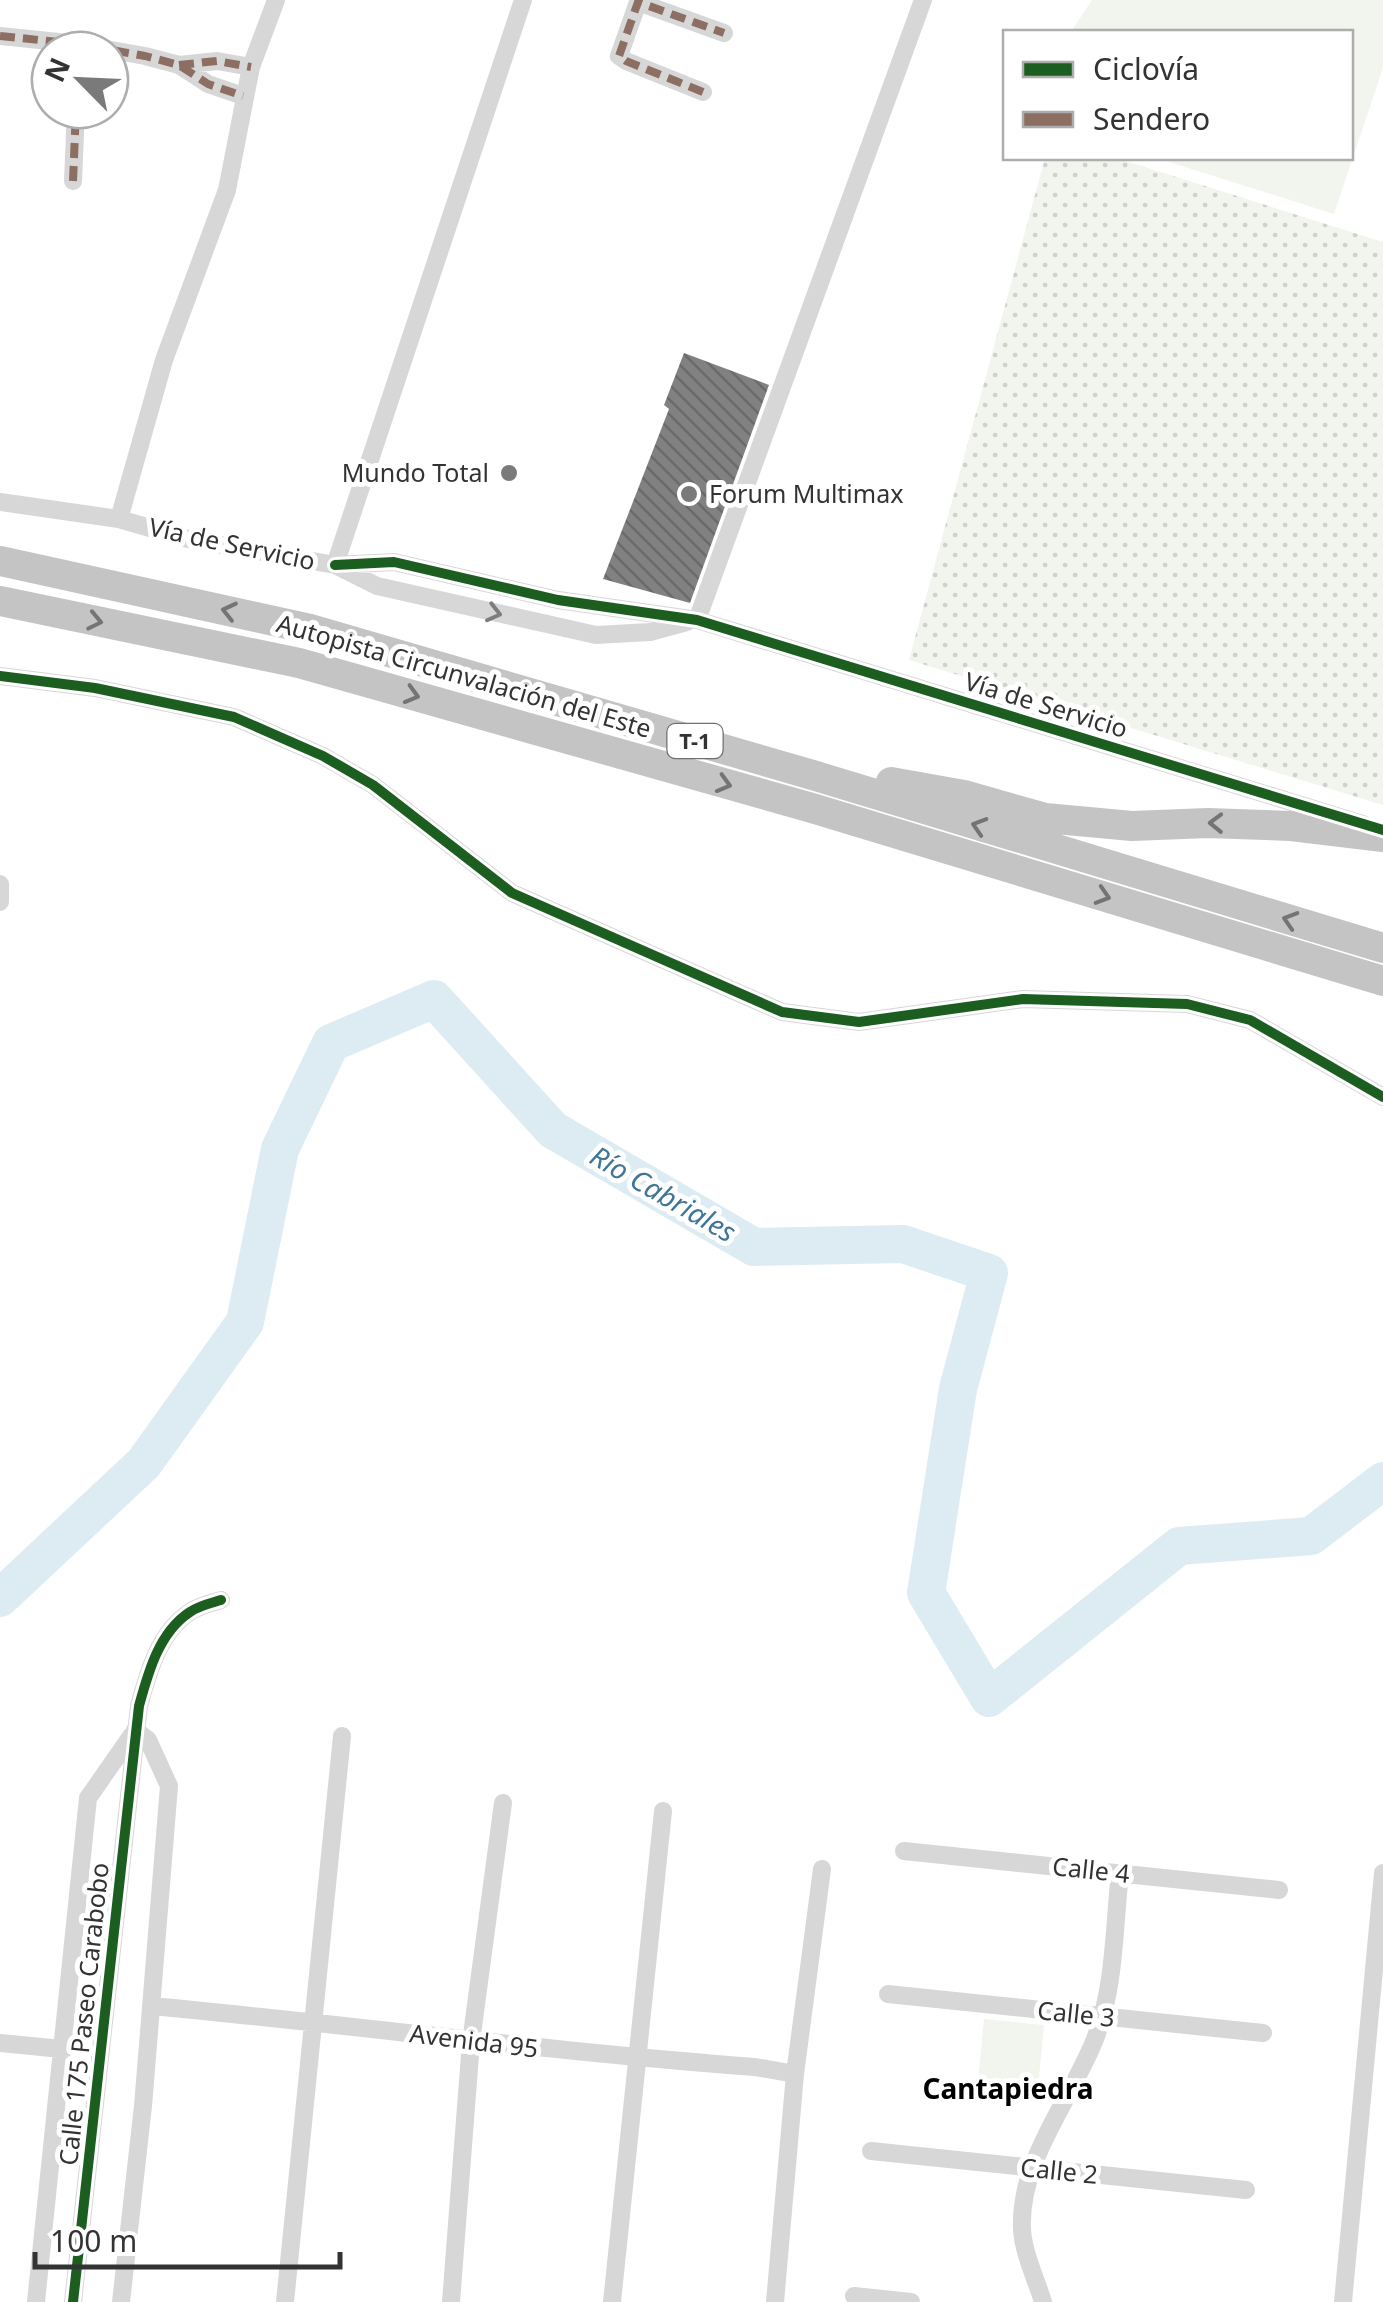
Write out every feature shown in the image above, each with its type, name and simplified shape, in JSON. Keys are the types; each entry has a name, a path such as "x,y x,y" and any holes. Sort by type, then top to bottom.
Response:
{"highway":[{"name":"Autopista Circunvalación del Este","path":"0,560 310,629 1383,948"},
{"name":"Autopista Circunvalación del Este","path":"0,601 318,669 812,808 1383,981"},
{"path":"804,773 869,778 945,792 1045,818 1132,826 1208,823 1383,833"}],"street":[{"path":"119,519 164,360 227,190 251,67 276,0"},
{"path":"523,0 335,565 394,562 558,600 698,620 923,0"},
{"path":"704,92 619,56 636,1 724,34"},
{"path":"0,36 30,40"},
{"path":"130,56 179,65 217,61 251,67"},
{"path":"179,65 208,84 244,96"},
{"path":"73,182 75,130"},
{"name":"Vía de Servicio","path":"0,502 119,519 188,538 335,565 376,586 596,635 650,632 698,620 1383,833"},
{"path":"541,624 558,600"},
{"path":"0,676 95,688 234,718 323,756 372,784 512,893 782,1012 859,1022 1022,998 1187,1004 1250,1020 1383,1096"},
{"path":"0,884 0,902"},
{"path":"121,2302 152,2006 169,1786 148,1740 135,1730 148,1673 162,1644 190,1611 220,1600"},
{"name":"Calle 175 Paseo Carabobo","path":"36,2302 88,1798 135,1730"},
{"name":"Calle 175 Paseo Carabobo","path":"73,2302 135,1730"},
{"path":"285,2302 342,1736"},
{"path":"450,2302 470,2042 503,1803"},
{"path":"612,2302 663,1811"},
{"name":"Calle 4","path":"904,1850 1278,1890"},
{"path":"775,2302 795,2074 822,1870"},
{"path":"1043,2302 1022,2233 1023,2197 1033,2168 1096,2038 1108,1995 1120,1873"},
{"path":"1343,2302 1383,1874"},
{"name":"Calle 3","path":"888,1994 1263,2033"},
{"name":"Avenida 95","path":"152,2006 795,2074"},
{"path":"0,2043 62,2050"},
{"name":"Calle 2","path":"872,2151 1246,2190"},
{"path":"854,2296 910,2302"}],"shaded area":[{"path":"1092,0 1383,0 1383,68 1353,157 1353,30 1072,30"},
{"path":"1044,160 1122,160 1383,242 1383,805 909,660"},
{"path":"1163,160 1352,160 1334,214"},
{"path":"984,2019 1044,2025 1037,2098 977,2093"}],"building":[{"name":"Forum Multimax","path":"684,353 769,385 690,603 603,579 669,409 664,405"}],"waterway":[{"name":"Río Cabriales","path":"0,1598 144,1463 245,1322 280,1149 331,1043 434,999 553,1130 754,1247 903,1244 989,1273 958,1389 926,1593 989,1698 1179,1546 1311,1536 1383,1481"}],"marked path":[{"path":"703,92 619,56 638,2 724,33"},
{"path":"0,36 145,56 179,65 208,84 243,96"},
{"path":"179,65 217,61 251,67"},
{"path":"73,181 75,130"}],"cycle path":[{"path":"335,565 394,562 558,600 697,620 1383,830"},
{"path":"0,676 95,688 234,717 323,756 373,785 512,893 782,1012 859,1022 1023,999 1187,1004 1250,1020 1383,1097"},
{"path":"73,2302 139,1706 156,1654 170,1630 193,1610 221,1600"}],"place":[{"name":"Mundo Total","path":"509,473"},
{"name":"Forum Multimax","path":"689,494"}],"district":[{"name":"Cantapiedra","path":"1008,2089"}]}
